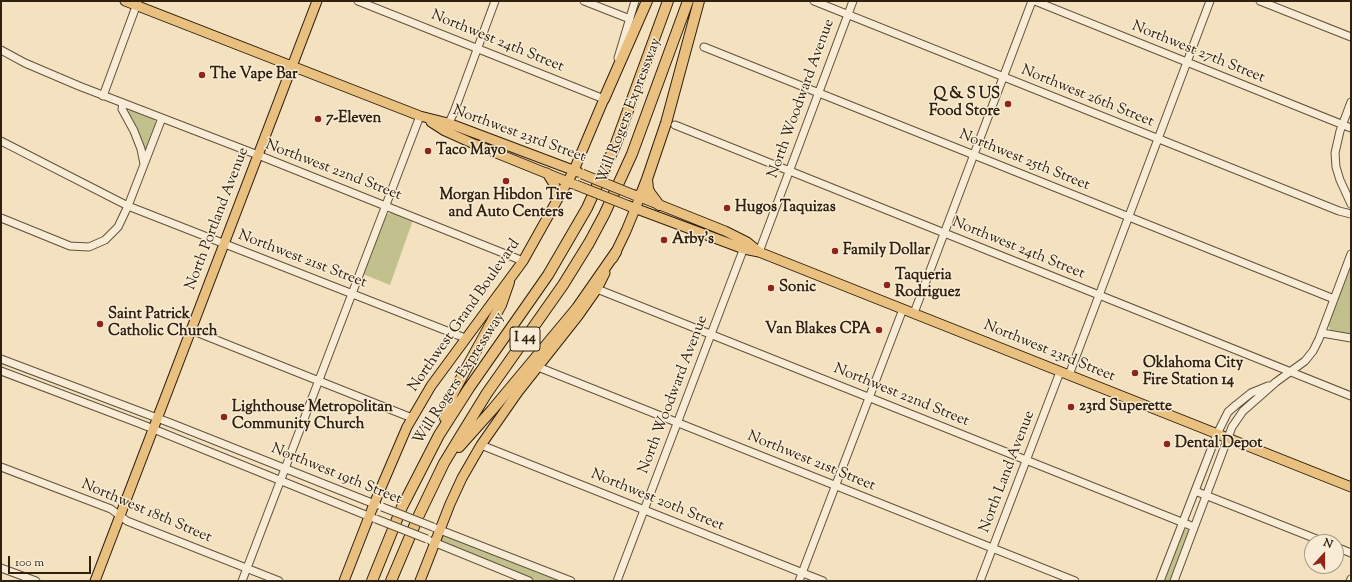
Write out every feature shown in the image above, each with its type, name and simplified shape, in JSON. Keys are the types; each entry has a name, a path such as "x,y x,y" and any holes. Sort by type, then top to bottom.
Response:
{"highway":[{"path":"604,99 647,1"},
{"name":"Will Rogers Expressway","path":"372,581 407,495 439,435 468,388 548,276 587,208 615,146 668,1"},
{"name":"Will Rogers Expressway","path":"391,581 413,527 444,463 476,411 563,285 597,229 632,154 688,1"},
{"path":"637,196 648,179 666,123 699,1"},
{"path":"648,179 648,189 658,205"},
{"path":"444,463 492,410 577,308 616,252"},
{"path":"439,435 453,393 501,306 509,282"}],"main road":[{"name":"Northwest 23rd Street","path":"125,1 138,3 447,127 547,174 572,184 632,207 745,245 759,252 1351,487"},
{"name":"North Portland Avenue","path":"95,581 317,1"},
{"name":"Northwest Grand Boulevard","path":"344,581 378,505 394,455 412,418 431,386 523,261 558,197 572,184 578,172 604,99"},
{"name":"Northwest 23rd Street","path":"447,127 578,172 725,231 745,245"},
{"path":"547,174 555,186 558,197"},
{"path":"420,581 436,528 462,478 499,418 578,316 597,289 616,252 637,196"}],"street":[{"name":"Northwest 24th Street","path":"358,1 604,99"},
{"path":"447,127 495,1"},
{"path":"584,1 630,19"},
{"name":"Northwest Grand Boulevard","path":"604,99 635,1"},
{"name":"Northwest 26th Street","path":"814,1 1339,211 1351,214"},
{"name":"North Woodward Avenue","path":"759,252 853,1"},
{"path":"914,313 1003,77 1034,1"},
{"name":"Northwest 27th Street","path":"1034,1 1351,128"},
{"name":"North Land Avenue","path":"980,581 1026,460 1099,295 1210,1"},
{"path":"1260,1 1351,37"},
{"path":"103,96 138,3"},
{"name":"Northwest 25th Street","path":"704,47 1334,299"},
{"name":"Northwest 22nd Street","path":"1,50 25,63 103,96 258,155 523,261"},
{"path":"1351,102 1342,124 1335,153 1336,167 1351,204"},
{"path":"123,103 122,109 134,131 141,149 144,164"},
{"path":"242,581 420,116"},
{"path":"1,218 70,246 89,247 105,240 118,226 128,206 162,118"},
{"name":"Northwest 24th Street","path":"675,125 1351,396"},
{"name":"Northwest 21st Street","path":"1,141 128,206 466,338"},
{"name":"North Woodward Avenue","path":"617,581 745,245"},
{"path":"1174,581 1232,427 1240,415 1276,382 1304,361 1313,351 1322,333 1351,254"},
{"name":"Northwest 22nd Street","path":"597,289 1194,527"},
{"path":"799,581 903,309"},
{"path":"191,330 412,418"},
{"path":"1322,333 1351,338"},
{"name":"Northwest 19th Street","path":"1,359 157,418 571,581"},
{"name":"Northwest 21st Street","path":"538,367 1075,581"},
{"name":"Northwest 19th Street","path":"1,371 281,480 529,581"},
{"path":"1160,581 1217,434 1228,412 1252,393 1276,382"},
{"name":"Northwest 20th Street","path":"481,446 822,581"},
{"name":"Northwest 18th Street","path":"1,467 111,509 127,521 280,581"},
{"path":"1195,491 1304,534"},
{"path":"1,568 36,581"}],"shaded area":[{"path":"130,110 154,119 156,123 146,148 144,147 138,131 127,112"},
{"path":"392,212 413,220 390,285 363,274 386,215"},
{"path":"1351,264 1351,335 1331,331 1328,325"},
{"path":"1187,529 1189,532 1170,581 1164,581 1184,530"},
{"path":"443,535 562,581 536,581 465,553 441,541"}],"place":[{"name":"The Vape Bar","path":"202,75"},
{"name":"Q & S US Food Store","path":"1008,104"},
{"name":"7-Eleven","path":"318,119"},
{"name":"Taco Mayo","path":"428,151"},
{"name":"Morgan Hibdon Tire and Auto Centers","path":"506,181"},
{"name":"Hugos Taquizas","path":"727,208"},
{"name":"Arby's","path":"664,240"},
{"name":"Family Dollar","path":"835,251"},
{"name":"Taqueria Rodriguez","path":"887,285"},
{"name":"Sonic","path":"771,288"},
{"name":"Saint Patrick Catholic Church","path":"100,324"},
{"name":"Van Blakes CPA","path":"879,330"},
{"name":"Oklahoma City Fire Station 14","path":"1135,373"},
{"name":"23rd Superette","path":"1071,407"},
{"name":"Lighthouse Metropolitan Community Church","path":"224,417"},
{"name":"Dental Depot","path":"1167,444"}]}
